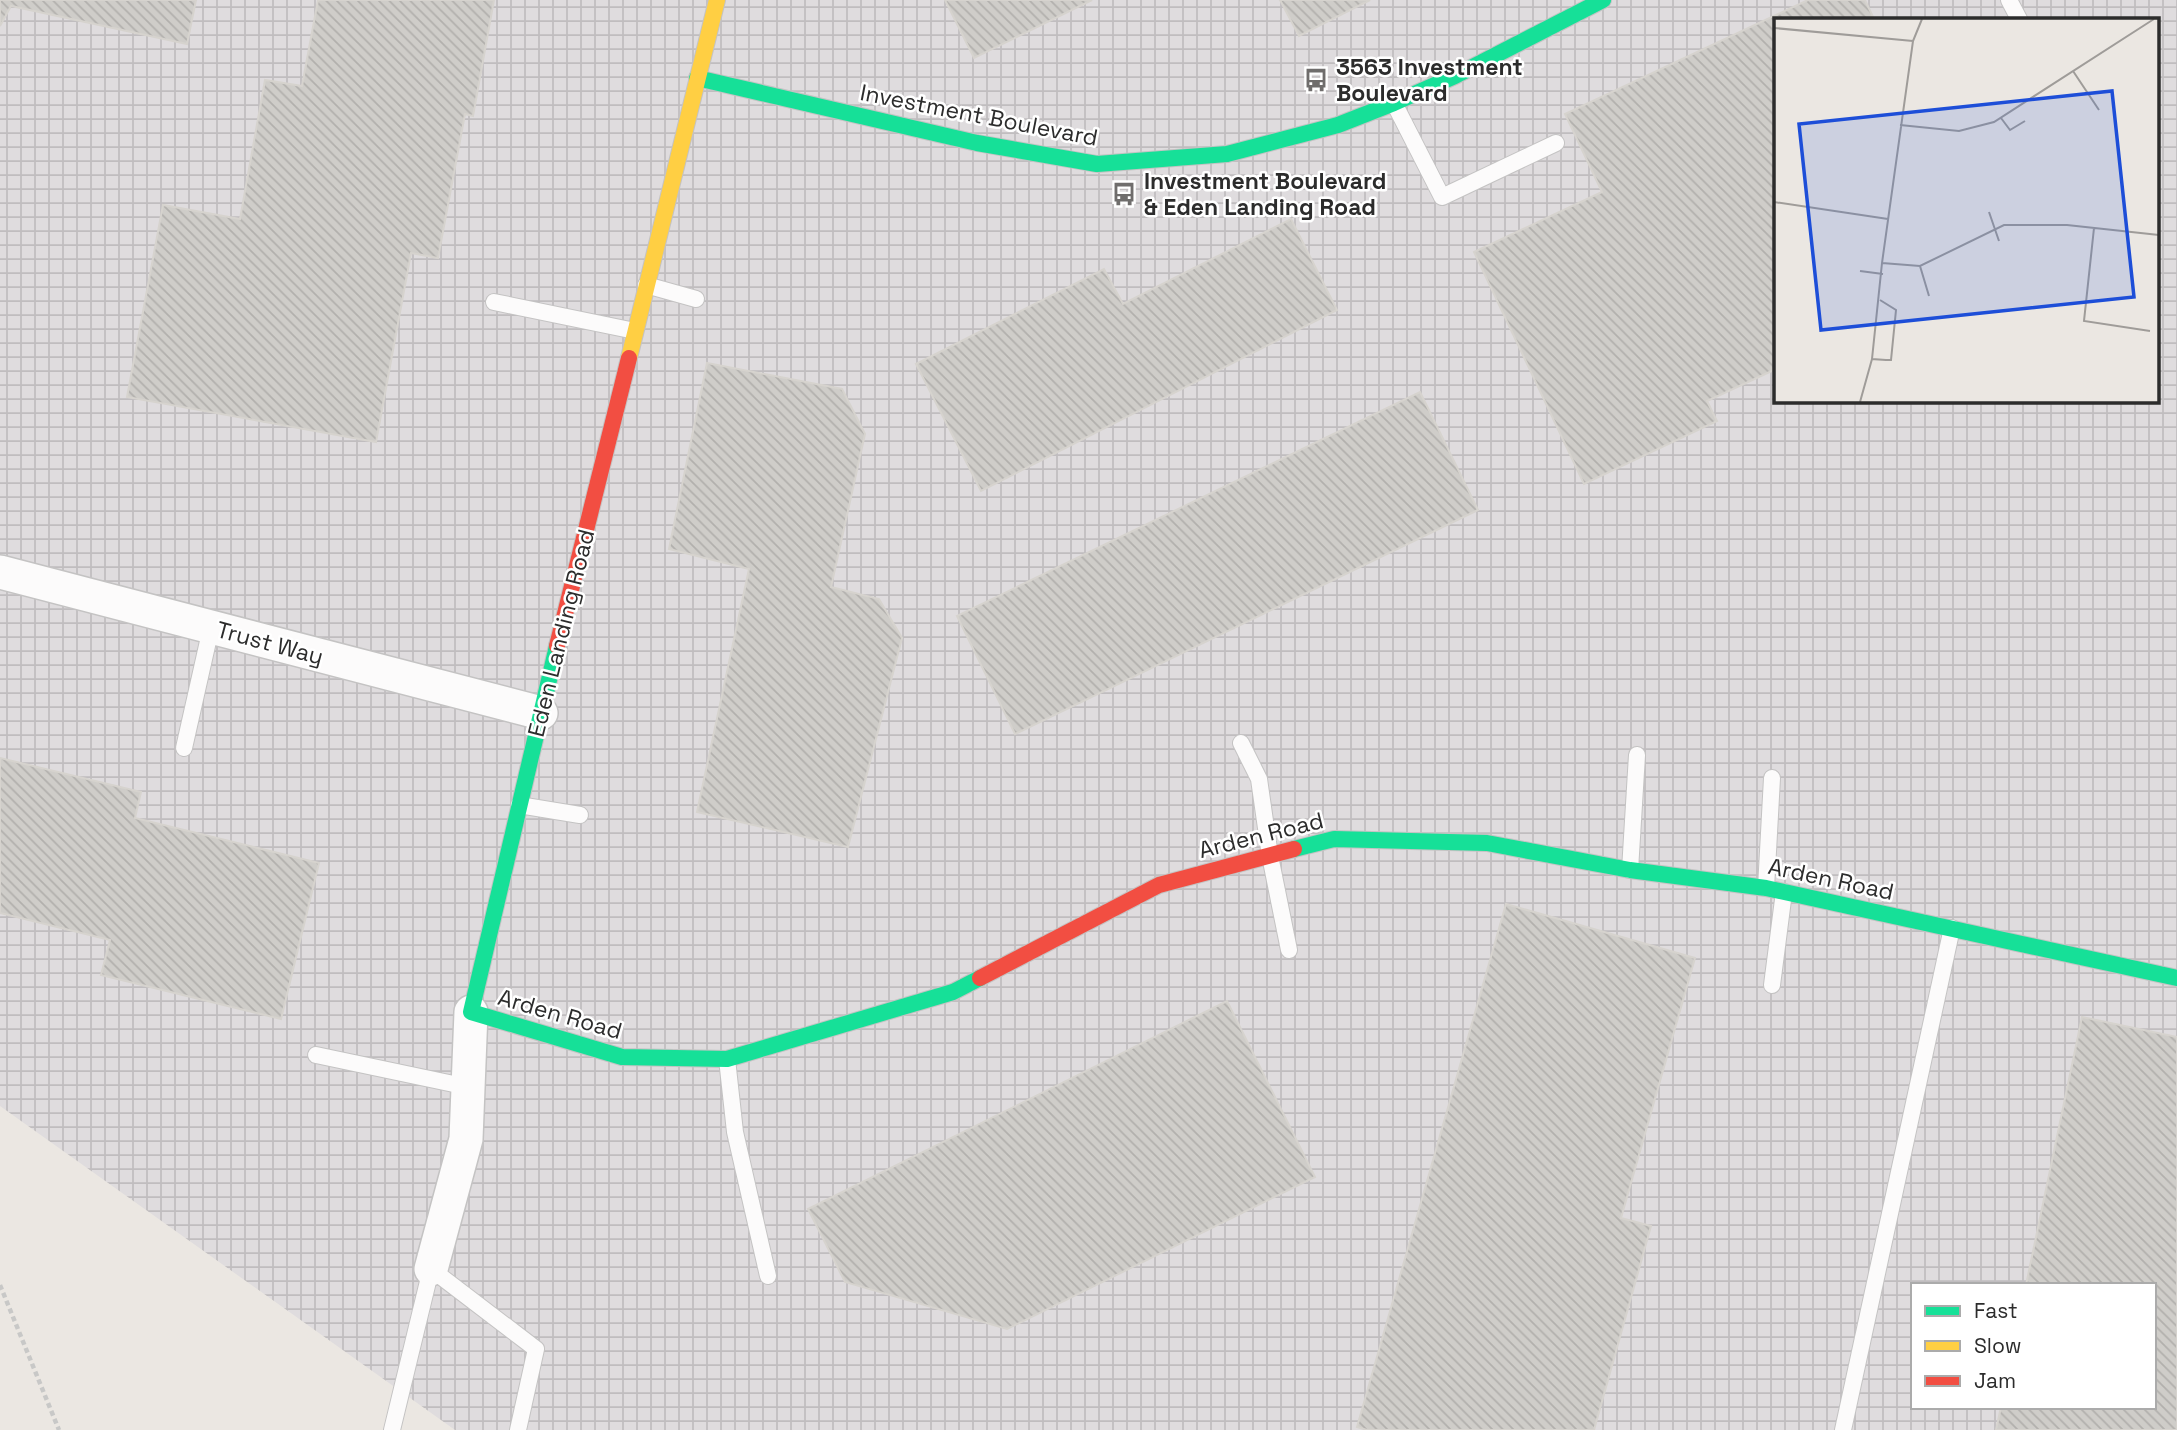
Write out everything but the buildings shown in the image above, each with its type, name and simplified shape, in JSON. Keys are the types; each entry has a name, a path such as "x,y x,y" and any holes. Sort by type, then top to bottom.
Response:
{"street":[{"name":"Eden Landing Road","path":"431,1269 466,1139 471,1012 541,713 717,0"},
{"name":"Investment Boulevard","path":"697,78 977,143 1097,163 1227,154 1338,125 1394,103 1455,76 1603,0"},
{"name":"Trust Way","path":"0,572 541,713"},
{"name":"Arden Road","path":"471,1012 622,1057 727,1059 953,992 1159,885 1334,839 1488,843 1630,870 1766,888 2177,978"}],"lane":[{"path":"2009,0 2018,18"},
{"path":"1394,103 1442,197 1556,143"},
{"path":"646,285 696,299"},
{"path":"494,302 635,331"},
{"path":"184,748 211,628"},
{"path":"1241,743 1259,779 1270,856 1289,950"},
{"path":"1630,870 1637,755"},
{"path":"1766,888 1772,778"},
{"path":"519,805 580,814"},
{"path":"1772,985 1784,892"},
{"path":"1843,1430 1952,928"},
{"path":"316,1055 468,1087"},
{"path":"727,1059 735,1132 768,1276"},
{"path":"392,1430 431,1269 536,1349 518,1430"}],"path":[{"path":"0,1285 59,1430"}],"shaded area":[{"path":"0,0 2177,0 2177,1430 455,1430 0,1106"}],"traffic: fast":[{"path":"697,78 977,143 1097,164 1227,154 1338,125 1394,103 1455,76 1603,0"},
{"path":"557,646 471,1012 622,1057 727,1059 953,992 980,978"},
{"path":"1294,849 1334,839 1487,843 1630,870 1766,888 2177,978"}],"traffic: slow":[{"path":"629,358 717,0"}],"traffic: jam":[{"path":"557,646 629,358"},
{"path":"980,978 1159,885 1294,849"}],"place":[{"name":"3563 Investment Boulevard","path":"1316,80"},
{"name":"Investment Boulevard & Eden Landing Road","path":"1124,194"}]}
